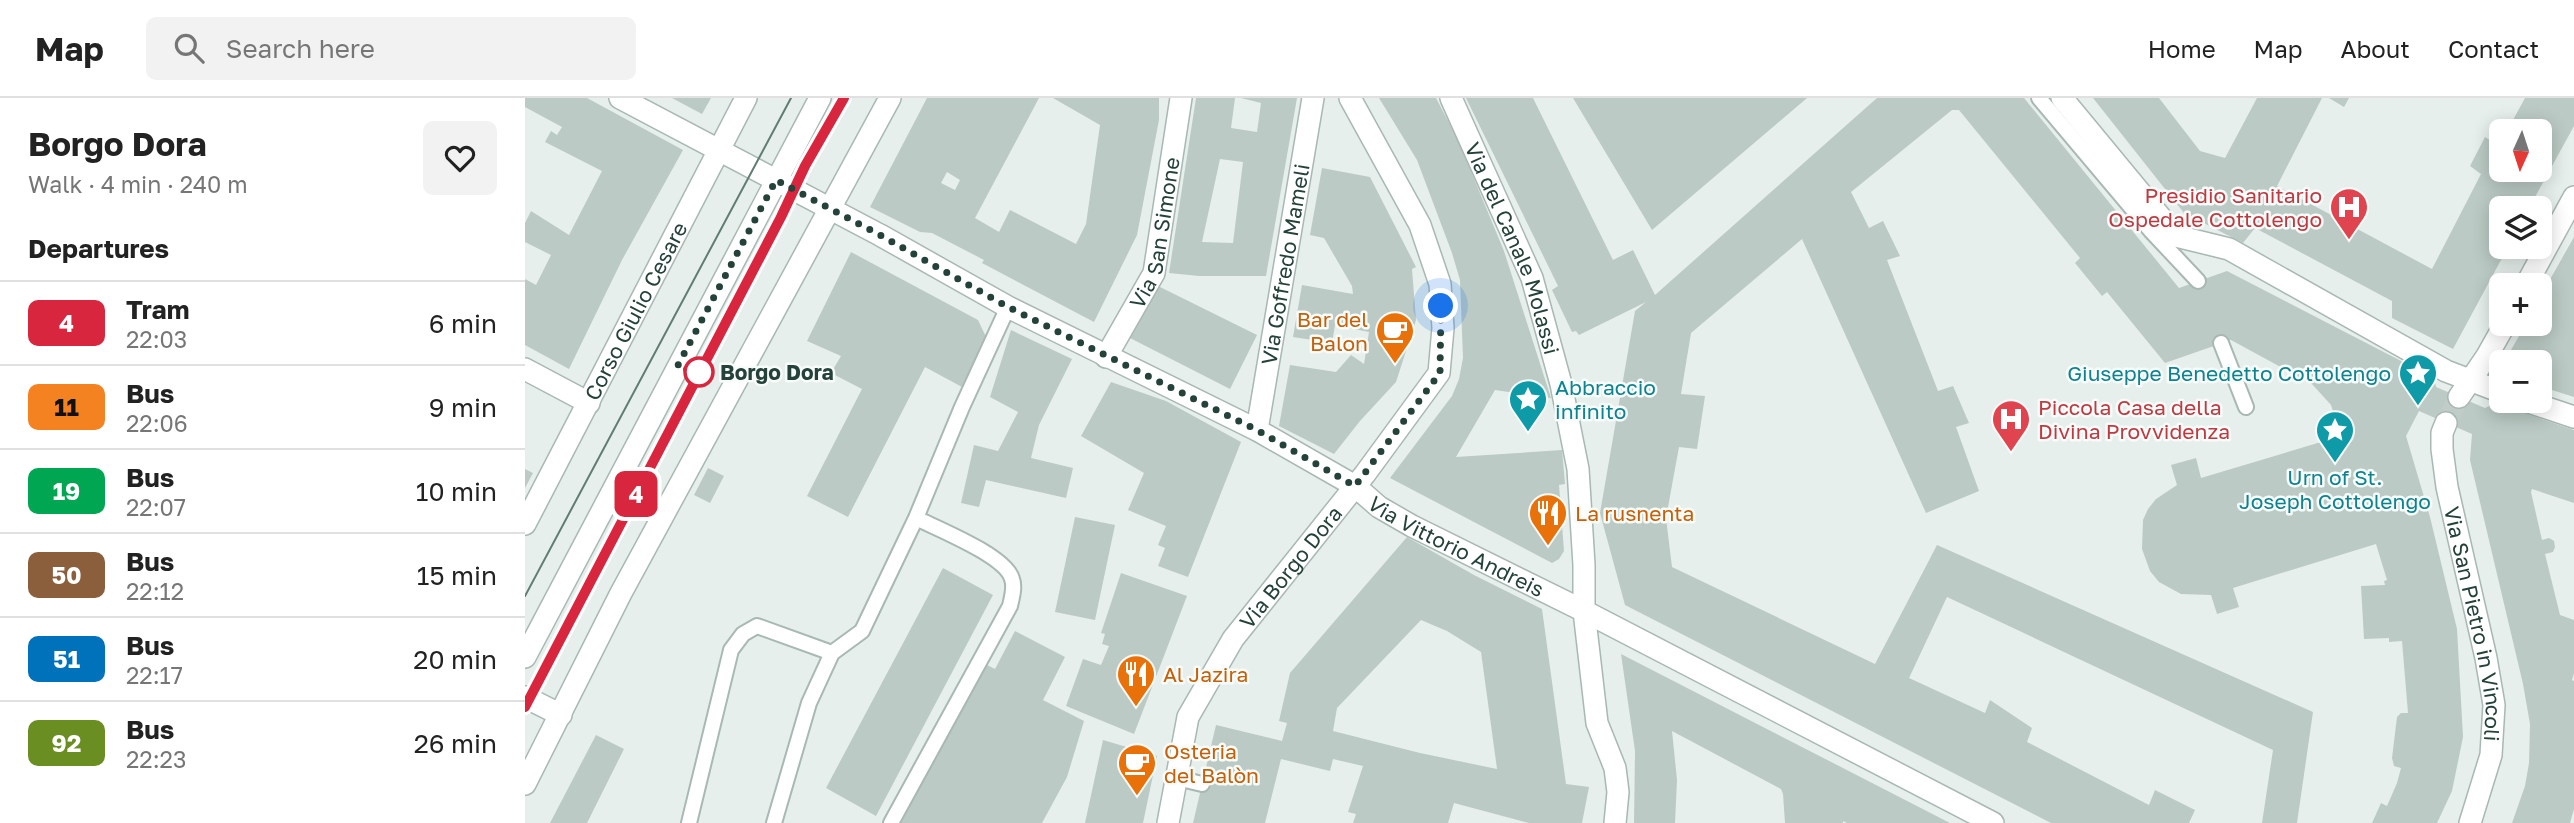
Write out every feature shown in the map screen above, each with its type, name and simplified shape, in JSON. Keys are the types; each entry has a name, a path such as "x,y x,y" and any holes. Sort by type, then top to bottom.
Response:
{"street":[{"name":"Via Vittorio Andreis","path":"620,98 1008,307 1257,430 1355,486 1379,507 1412,526 1584,611 1993,823"},
{"name":"Corso Giulio Cesare","path":"525,524 746,98"},
{"path":"525,657 820,98"},
{"path":"525,783 621,593 890,98"},
{"name":"Via San Simone","path":"1106,357 1154,273 1181,98"},
{"name":"Via Goffredo Mameli","path":"1257,430 1313,98"},
{"name":"Via Borgo Dora","path":"1168,823 1188,717 1233,639 1355,486 1440,373 1443,328 1440,284 1420,225 1350,98"},
{"name":"Via del Canale Molassi","path":"1451,98 1532,278 1561,384 1578,469 1584,611"},
{"path":"2062,98 2176,236 2229,249 2446,371 2465,389 2489,391"},
{"path":"2533,273 2574,197"},
{"path":"2465,389 2498,336"},
{"path":"525,369 589,403"},
{"path":"2552,410 2574,417"},
{"name":"Via San Pietro in Vincoli","path":"2446,423 2442,433 2442,449 2447,486 2486,657 2494,705 2491,755 2470,823"},
{"path":"1584,611 1597,723 1615,768 1618,792 1615,823"},
{"path":"525,696 561,715"}],"lane":[{"path":"2039,98 2151,231 2198,281 2176,236"},
{"path":"773,823 809,703 832,653 862,631 916,518 962,407 1008,307"},
{"path":"2221,343 2246,407"},
{"path":"891,823 1010,606 1013,592 1013,579 1007,568 992,557 916,518"},
{"path":"689,823 731,650 743,634 757,626 832,653"},
{"path":"1177,778 1202,784"}],"building":[{"path":"525,98 587,98 683,150 622,260 569,369 525,345 525,279 536,285 551,255 525,242 525,223 531,211 569,235 602,171 545,142 551,131 557,135 562,127 525,107"},
{"path":"672,98 711,98 702,114"},
{"path":"927,98 1039,98 975,218 999,232 1010,210 1076,244 1086,224 1100,125 1053,98 1159,98 1159,120 1137,235 1094,322 982,263 984,260 932,233 920,232 870,207","holes":["947,172 960,180 955,190 941,183"]},
{"path":"1196,98 1235,98 1231,128 1257,132 1261,103 1241,98 1297,98 1266,276 1169,273","holes":["1220,159 1243,162 1233,243 1202,242"]},
{"path":"1379,98 1436,98 1458,140 1504,251 1551,398 1495,390 1456,457 1562,450 1565,484 1559,485 1564,551 1559,559 1552,563 1390,478 1452,396 1463,358 1460,280 1452,253 1417,160"},
{"path":"1466,98 1533,98 1613,260 1633,250 1655,295 1877,98 2024,98 2179,288 2227,271 2434,378 2436,387 2485,408 2489,406 2489,413 2524,413 2574,430 2574,503 2532,489 2531,492 2542,540 2549,538 2554,541 2553,552 2545,554 2560,615 2574,620 2574,809 2570,823 2512,823 2525,786 2529,763 2530,724 2470,460 2472,434 2419,411 2406,436 2430,517 2457,629 2463,737 2452,791 2437,823 2372,823 2381,803 2387,806 2397,783 2401,768 2394,766 2392,758 2397,717 2401,713 2408,713 2402,641 2389,642 2389,638 2364,639 2361,586 2385,585 2384,581 2387,580 2376,544 2233,588 2239,607 2217,614 2211,595 2181,594 2159,582 2150,571 2142,549 2143,520 2148,509 2156,499 2177,485 2171,465 2196,458 2201,478 2341,436 2331,405 2312,384 2231,340 2165,363 2107,292 2102,296 2075,263 2080,258 1959,110 1952,110 1851,192 1869,228 1883,221 1900,256 1887,260 1938,391 1953,386 1969,423 1956,427 1979,491 1926,513 1802,239 1691,333 1681,394 1705,396 1697,449 1679,447 1666,518 1672,567 1875,664 1937,545 2313,712 2297,823 2262,823 2273,750 1947,597 1909,678 1985,713 1990,700 2032,728 2027,742 2149,805 2155,790 2195,810 2189,823 2051,823 1625,605 1600,513 1635,311 1646,302 1579,335 1576,331 1572,332 1552,290 1558,286"},
{"path":"1573,98 1807,98 1652,230"},
{"path":"2093,98 2159,98 2200,151 2225,158 2257,98 2322,98 2277,186 2432,269 2481,174 2470,166 2485,137 2489,140 2489,182 2543,182 2536,196 2489,196 2489,259 2502,259 2494,273 2489,273 2489,282 2453,349 2392,318 2392,301 2255,228 2243,243 2184,213"},
{"path":"2329,98 2349,98 2344,107"},
{"path":"2525,98 2574,98 2574,126 2552,166 2552,119 2514,119"},
{"path":"1322,168 1370,177 1416,267 1412,269 1416,320 1396,382 1334,454 1279,426 1290,365 1336,372 1351,355 1364,364 1369,332 1335,325 1332,343 1293,337 1302,285 1353,294 1352,286 1324,238 1310,235"},
{"path":"2574,237 2574,397 2552,390 2552,350 2511,350 2519,336 2552,336 2552,276"},
{"path":"851,252 978,320 987,339 962,387 925,367 848,517 807,496 862,389 831,373 841,356 807,341"},
{"path":"1158,286 1257,335 1230,389 1130,338"},
{"path":"1011,330 1072,359 1039,425 1031,458 1073,468 1066,498 986,480 979,507 961,503 974,445 998,451 1018,412 990,397"},
{"path":"1111,382 1166,401 1241,442 1188,577 1158,566 1165,548 1158,545 1166,526 1128,510 1144,473 1081,436"},
{"path":"708,468 724,476 710,503 694,495"},
{"path":"525,469 533,473 525,488"},
{"path":"1075,517 1115,525 1095,620 1055,612"},
{"path":"1407,537 1542,609 1566,784 1589,787 1582,823 1529,823 1454,803 1448,823 1353,823 1356,814 1348,812 1363,766 1333,759 1330,771 1281,759 1265,823 1193,823 1216,725 1282,741 1287,723 1279,721 1290,673","holes":["1421,620 1447,631 1481,652 1497,769 1333,731 1337,708"]},
{"path":"943,568 993,595 876,816 826,788"},
{"path":"1121,573 1187,596 1134,734 1066,706 1083,659 1101,665 1109,646 1102,644 1105,634 1101,633"},
{"path":"1015,631 1065,657 1043,700 1084,721 1067,777 1042,823 901,823 985,664 995,669"},
{"path":"1621,654 1950,823 1785,823 1781,789 1672,731 1677,780 1675,823 1634,823 1635,751"},
{"path":"596,735 624,749 587,823 550,823"},
{"path":"1103,740 1157,756 1143,823 1085,823"}],"tunnel":[{"path":"2446,423 2459,397"}],"tram line":[{"path":"525,596 791,98"},
{"path":"525,707 781,217 805,166 844,98"},
{"name":"4","path":"525,707 781,217 805,166 844,98"}],"place":[{"name":"Presidio Sanitario Ospedale Cottolengo","path":"2349,241"},
{"name":"Bar del Balon","path":"1395,365"},
{"name":"Borgo Dora","path":"699,372"},
{"name":"Giuseppe Benedetto Cottolengo","path":"2418,407"},
{"name":"Abbraccio infinito","path":"1528,433"},
{"name":"Piccola Casa della Divina Provvidenza","path":"2011,453"},
{"name":"Urn of St. Joseph Cottolengo","path":"2335,464"},
{"name":"La rusnenta","path":"1548,547"},
{"name":"Al Jazira","path":"1136,708"},
{"name":"Osteria del Balòn","path":"1137,797"}],"route":[{"path":"699,372 677,367 776,180 1008,307 1257,430 1355,486 1440,373 1443,328 1441,306"}]}
